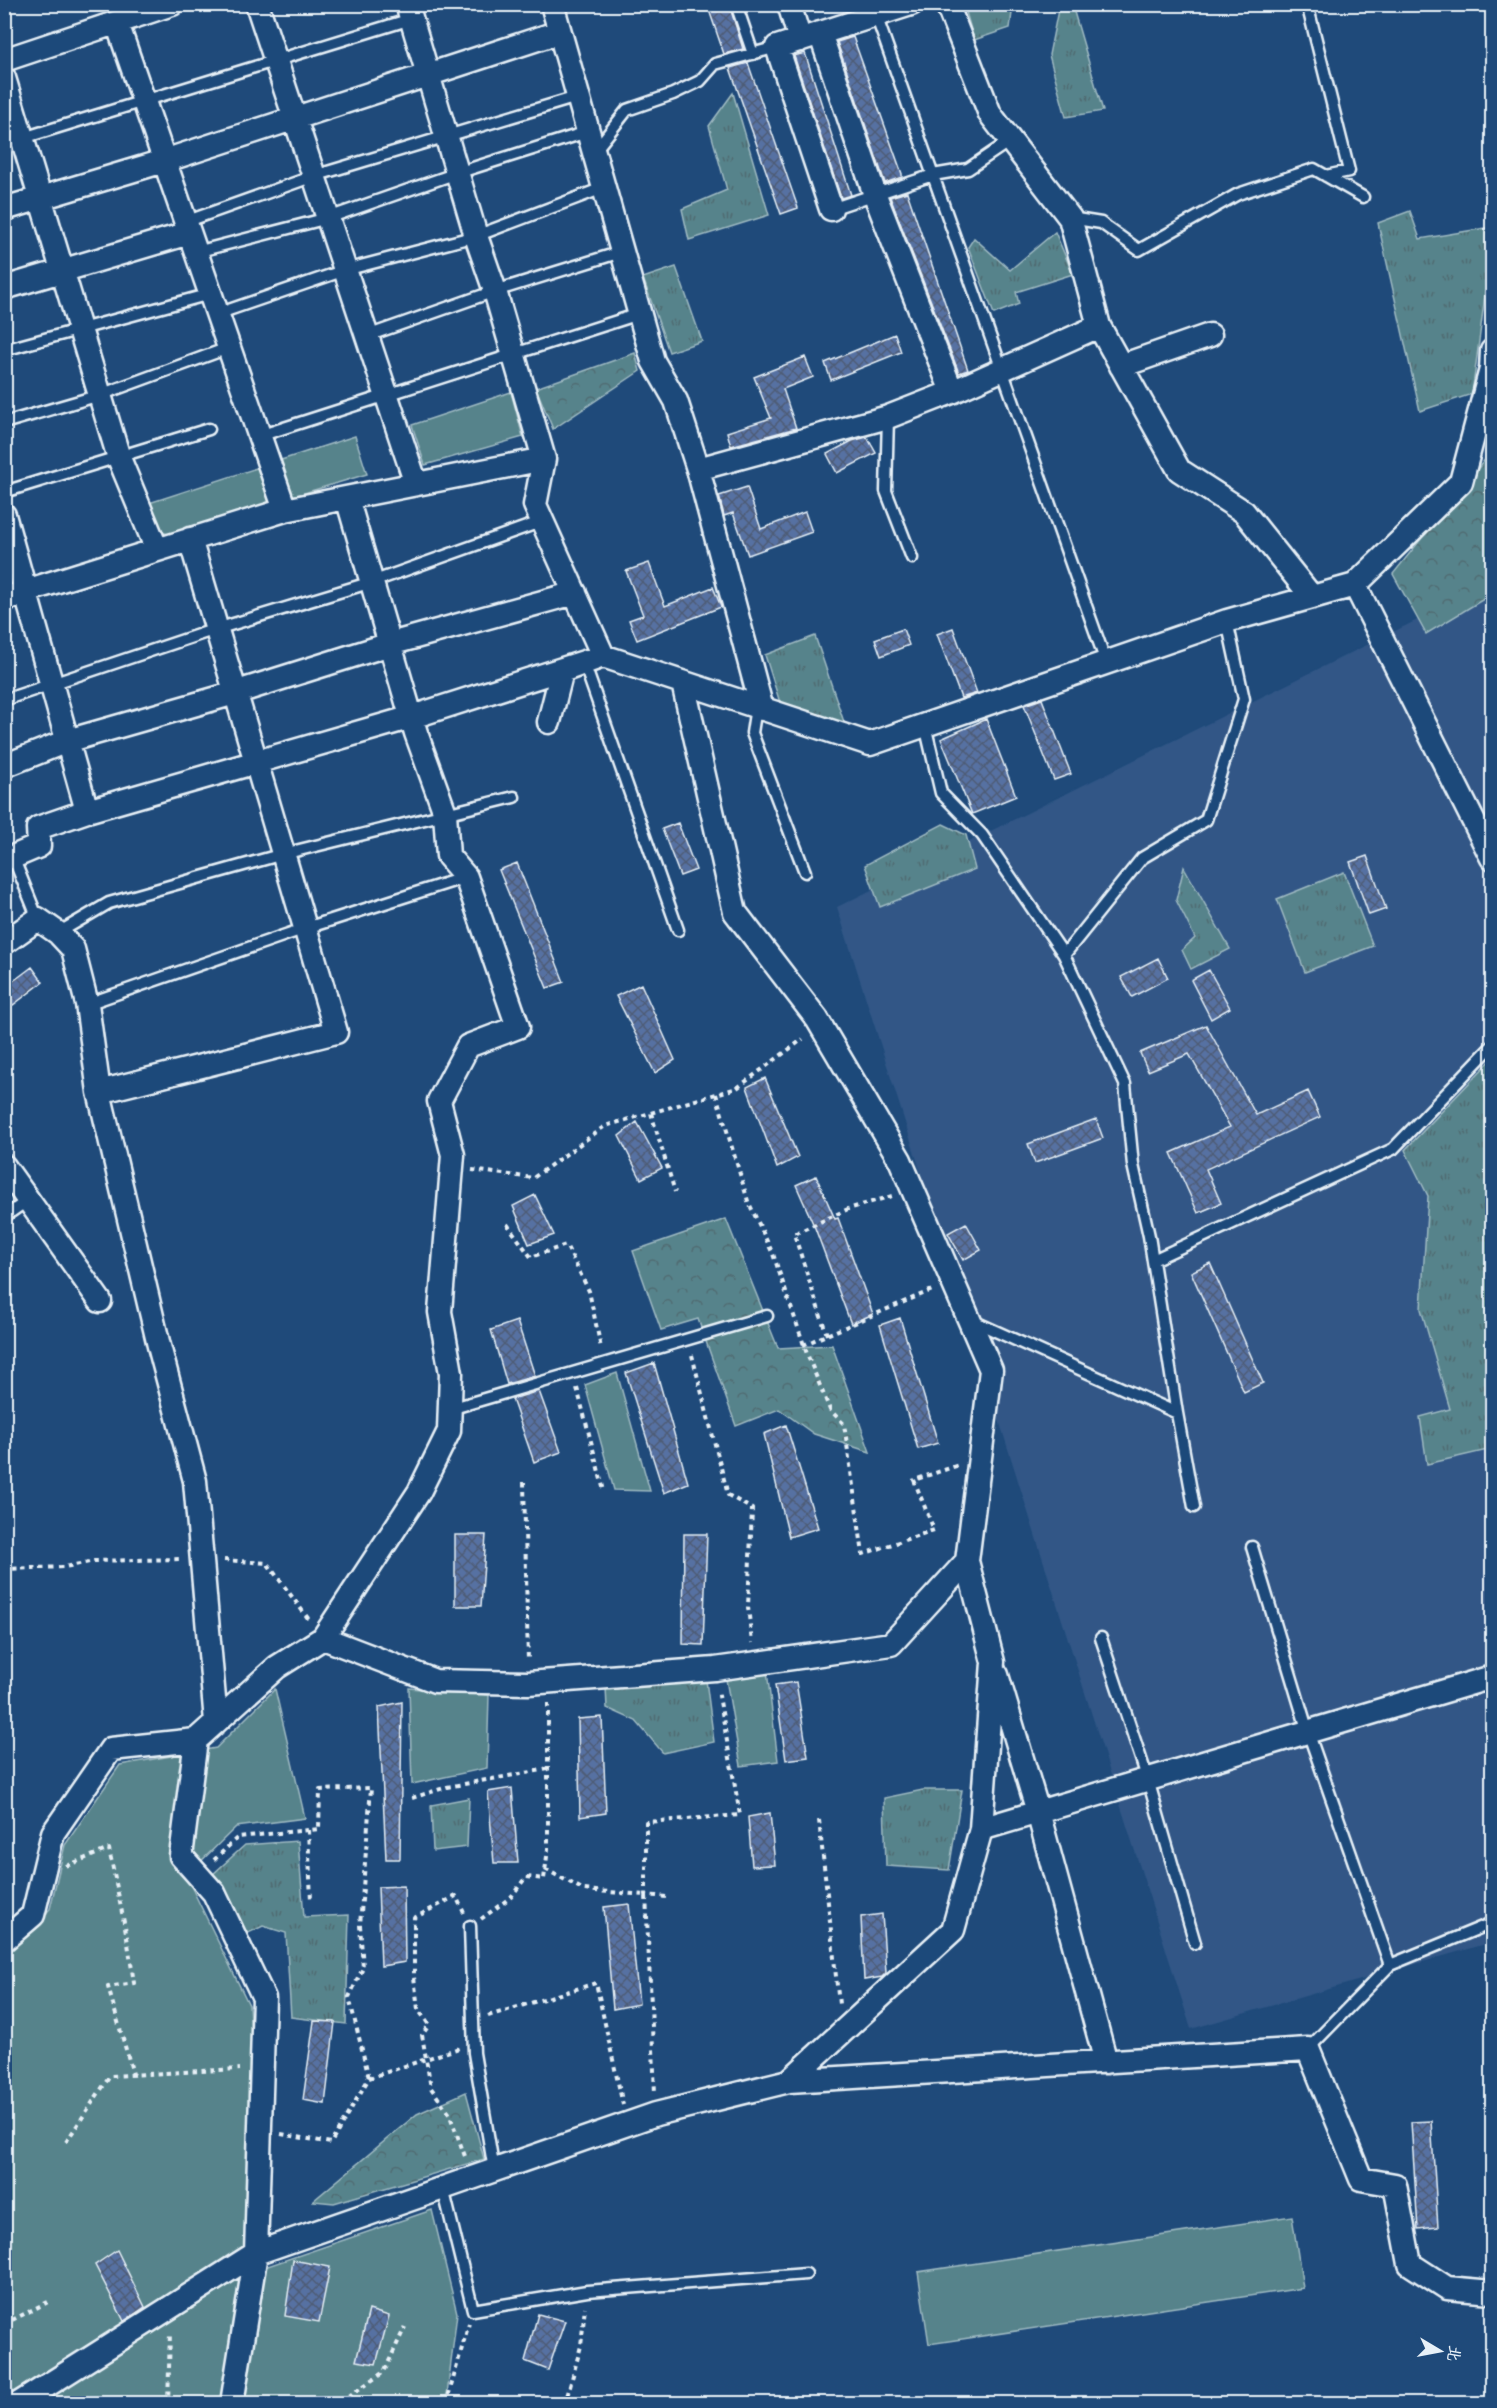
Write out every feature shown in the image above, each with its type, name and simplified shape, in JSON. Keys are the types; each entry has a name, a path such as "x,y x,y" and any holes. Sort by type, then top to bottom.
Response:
{"street":[{"path":"257,4 416,484"},
{"path":"552,4 653,361 676,401 698,469 759,708"},
{"path":"789,4 810,37 952,392"},
{"path":"831,209 777,47 810,37 874,10 911,4"},
{"path":"947,4 990,114 1070,218 1099,326 1179,470 1244,512 1312,597"},
{"path":"4,60 164,6"},
{"path":"409,12 544,459 536,505 574,593 593,660"},
{"path":"117,23 285,510"},
{"path":"4,209 164,161 559,33"},
{"path":"4,78 118,458 157,550"},
{"path":"4,288 190,236"},
{"path":"698,469 888,417 952,392 1099,326"},
{"path":"1121,366 1210,335"},
{"path":"9,859 39,846 38,828 87,811 412,717 593,660 683,683 870,744 1227,621 1355,585 1461,482 1491,369 1492,351"},
{"path":"4,600 26,591 285,510 544,459"},
{"path":"4,1940 33,1915 53,1833 111,1749 196,1740 277,1666 323,1638 419,1492 449,1431 451,1373 440,1312 453,1155 439,1101 468,1046 518,1027 466,877 448,856 445,813 412,717 347,498"},
{"path":"4,515 87,811"},
{"path":"99,1092 336,1032 190,539"},
{"path":"1355,585 1492,858"},
{"path":"4,766 68,741 390,644 574,593"},
{"path":"549,722 562,670 593,660"},
{"path":"683,683 735,912 821,1026 900,1160 991,1370 967,1561 993,1662 1038,1812 1106,2062"},
{"path":"4,943 38,920 58,933 73,950 87,1004 99,1092 159,1346 195,1481 216,1722"},
{"path":"4,1166 100,1301"},
{"path":"323,1638 435,1681 528,1683 715,1669 891,1644 967,1561"},
{"path":"789,2081 953,1930 981,1829 993,1662"},
{"path":"981,1829 1492,1677"},
{"path":"196,1740 181,1856 214,1893 264,1998 256,2253 233,2397 235,2403"},
{"path":"18,2403 256,2253 656,2114 789,2081 1308,2049 1361,2179 1395,2185 1410,2264 1448,2288 1492,2292"}],"lane":[{"path":"736,4 753,54"},
{"path":"1307,4 1349,171 1326,176"},
{"path":"874,10 1106,662"},
{"path":"23,138 276,61 409,12"},
{"path":"190,236 328,218 457,173 590,142 627,110 673,94 700,81 715,64 777,47"},
{"path":"190,236 314,176 577,97"},
{"path":"831,209 933,174 968,169 1011,140"},
{"path":"1070,218 1101,223 1139,250 1238,194 1314,169 1363,197"},
{"path":"4,350 80,328 214,304 476,236 603,188"},
{"path":"367,336 495,291 621,252"},
{"path":"259,436 639,315"},
{"path":"4,423 100,395 228,348"},
{"path":"888,417 886,491 912,558"},
{"path":"4,492 209,429"},
{"path":"4,700 217,629 372,582 543,521"},
{"path":"1064,955 1142,858 1206,820 1244,699 1227,621"},
{"path":"593,660 678,930"},
{"path":"759,708 752,733 806,872"},
{"path":"925,725 941,793 982,835 1064,955 1125,1084 1133,1165 1153,1260 1194,1507"},
{"path":"58,933 109,903 283,854 514,797"},
{"path":"9,859 38,920"},
{"path":"87,1004 305,929 466,877"},
{"path":"1153,1260 1393,1149 1492,1046"},
{"path":"4,1217 28,1200"},
{"path":"450,1409 767,1317"},
{"path":"968,1318 1177,1413"},
{"path":"1252,1547 1308,1732 1390,1965"},
{"path":"1101,1638 1148,1780 1195,1943"},
{"path":"1308,2049 1390,1965 1492,1923"},
{"path":"470,1926 474,2043 494,2170"},
{"path":"443,2188 473,2310 587,2291 806,2274"}],"path":[{"path":"452,1167 533,1178 605,1126 737,1088 821,1026"},
{"path":"716,1094 748,1201 773,1254 803,1345 830,1410 844,1424 863,1554 934,1530 914,1479 980,1458"},
{"path":"651,1113 675,1192"},
{"path":"827,1335 794,1234 848,1209 913,1190"},
{"path":"507,1224 531,1257 566,1245 589,1292 605,1364"},
{"path":"803,1345 952,1281"},
{"path":"688,1339 728,1495 752,1509 748,1607 754,1663"},
{"path":"573,1373 604,1491"},
{"path":"524,1482 528,1683"},
{"path":"4,1569 65,1567 94,1561 202,1558 267,1563 323,1638"},
{"path":"656,2114 646,1895 646,1822 740,1815 715,1669"},
{"path":"412,1798 447,1787 548,1769"},
{"path":"198,1875 238,1837 319,1829 320,1790 371,1788 360,1925 363,1968 349,1997 369,2078"},
{"path":"819,1820 842,2031"},
{"path":"308,1830 311,1901"},
{"path":"43,1875 109,1849 134,1983 108,1987 134,2074"},
{"path":"545,1869 584,1890 666,1897"},
{"path":"473,2021 596,1983 627,2124"},
{"path":"260,2131 331,2143 369,2078 474,2043"},
{"path":"66,2142 110,2076 262,2068"},
{"path":"565,2403 581,2346 587,2291"},
{"path":"4,2324 48,2302"},
{"path":"168,2403 170,2307"},
{"path":"446,2403 473,2310"},
{"path":"346,2403 346,2398 384,2372 405,2327"}],"shaded area":[{"path":"1492,583 1492,1942 1191,2029 837,907"}],"green space":[{"path":"964,5 1013,5 1010,28 974,40"},
{"path":"1059,5 1072,5 1103,111 1066,117 1049,55"},
{"path":"733,93 769,215 689,240 682,209 727,190 709,126"},
{"path":"1410,211 1420,239 1492,227 1472,394 1420,411 1378,223"},
{"path":"1055,232 1073,274 1016,292 1019,304 994,314 968,247 974,238 1010,270"},
{"path":"676,267 702,341 669,352 643,278"},
{"path":"635,353 640,371 553,429 536,388"},
{"path":"511,392 523,437 425,465 412,425"},
{"path":"355,436 367,474 169,534 154,530 146,504"},
{"path":"1492,451 1492,594 1426,634 1393,574"},
{"path":"815,636 846,728 781,706 765,655"},
{"path":"943,824 966,835 975,869 880,907 865,865"},
{"path":"1184,867 1230,949 1191,969 1182,950 1195,938 1176,900"},
{"path":"1344,872 1373,946 1305,972 1277,899"},
{"path":"1492,1059 1492,1449 1427,1464 1420,1417 1450,1409 1421,1309 1428,1196 1405,1150"},
{"path":"726,1219 778,1348 832,1345 870,1452 814,1434 779,1409 736,1426 698,1319 661,1330 633,1251"},
{"path":"617,1373 650,1491 614,1490 585,1385"},
{"path":"767,1671 778,1761 741,1766 726,1679"},
{"path":"706,1680 714,1742 663,1753 636,1721 607,1708 606,1687"},
{"path":"409,1688 489,1695 487,1768 412,1784"},
{"path":"275,1689 305,1818 236,1827 186,1876 249,2005 265,2267 432,2210 457,2313 446,2403 5,2403 4,1957 50,1909 65,1845 120,1765 216,1748"},
{"path":"923,1790 962,1790 949,1870 886,1866 884,1798"},
{"path":"469,1798 467,1847 433,1851 431,1805"},
{"path":"298,1841 304,1917 349,1915 346,2024 291,2017 286,1933 263,1926 244,1935 211,1876 245,1845"},
{"path":"466,2092 484,2159 334,2203 313,2201 417,2114"},
{"path":"1292,2216 1303,2288 929,2344 918,2272"}],"building":[{"path":"707,4 729,4 743,49 724,54"},
{"path":"853,37 902,174 902,177 885,183 837,42"},
{"path":"805,53 851,195 841,198 794,56"},
{"path":"748,63 798,208 781,214 730,68"},
{"path":"907,192 968,370 959,373 890,197"},
{"path":"895,334 901,352 831,380 825,363"},
{"path":"805,357 813,377 783,389 796,428 731,446 727,432 771,418 754,377"},
{"path":"867,437 876,453 837,473 827,454 852,441"},
{"path":"747,487 761,529 805,512 812,532 748,555 733,513 724,516 719,496"},
{"path":"649,563 665,606 713,587 721,607 637,640 629,620 643,615 626,571"},
{"path":"953,628 977,693 961,698 937,634"},
{"path":"903,629 909,645 881,656 875,639"},
{"path":"1042,699 1071,774 1054,780 1024,705"},
{"path":"986,719 1016,796 972,814 941,739"},
{"path":"678,823 696,870 680,876 662,829"},
{"path":"1367,856 1386,909 1369,915 1350,862"},
{"path":"517,863 564,982 547,988 499,870"},
{"path":"1158,958 1168,978 1132,997 1121,977"},
{"path":"32,967 43,982 4,1012 4,988"},
{"path":"1209,970 1230,1008 1211,1019 1191,980"},
{"path":"641,984 675,1060 655,1073 616,996"},
{"path":"1206,1025 1256,1115 1308,1091 1320,1117 1206,1169 1221,1203 1198,1213 1171,1153 1230,1127 1189,1054 1148,1071 1140,1053"},
{"path":"765,1078 798,1157 777,1168 747,1087"},
{"path":"1096,1119 1103,1138 1035,1163 1028,1144"},
{"path":"637,1122 662,1168 641,1179 619,1136"},
{"path":"816,1176 835,1219 838,1218 873,1314 851,1324 815,1228 796,1185"},
{"path":"535,1195 554,1235 529,1244 513,1206"},
{"path":"966,1223 981,1250 963,1260 948,1233"},
{"path":"1210,1263 1263,1383 1244,1392 1191,1272"},
{"path":"900,1318 938,1443 918,1449 880,1325"},
{"path":"517,1321 535,1376 507,1384 491,1330"},
{"path":"654,1363 688,1483 664,1493 626,1373"},
{"path":"539,1391 561,1452 534,1462 512,1399"},
{"path":"786,1425 818,1528 789,1537 764,1434"},
{"path":"684,1534 707,1534 703,1645 683,1644"},
{"path":"455,1535 486,1535 481,1606 455,1606"},
{"path":"796,1682 808,1757 786,1760 775,1685"},
{"path":"402,1702 400,1859 386,1859 379,1707"},
{"path":"602,1717 606,1813 580,1817 578,1719"},
{"path":"512,1788 518,1863 494,1863 488,1792"},
{"path":"770,1813 775,1865 752,1866 748,1817"},
{"path":"404,1886 405,1962 381,1966 378,1887"},
{"path":"629,1904 639,2004 613,2009 604,1907"},
{"path":"882,1914 886,1973 882,1977 864,1980 861,1917"},
{"path":"314,2021 335,2022 325,2104 303,2100"},
{"path":"1431,2121 1438,2227 1418,2229 1411,2122"},
{"path":"117,2250 145,2307 124,2321 95,2265"},
{"path":"293,2260 330,2267 319,2322 285,2316"},
{"path":"369,2310 389,2316 376,2364 356,2361"},
{"path":"538,2314 565,2321 548,2370 525,2361"}]}
